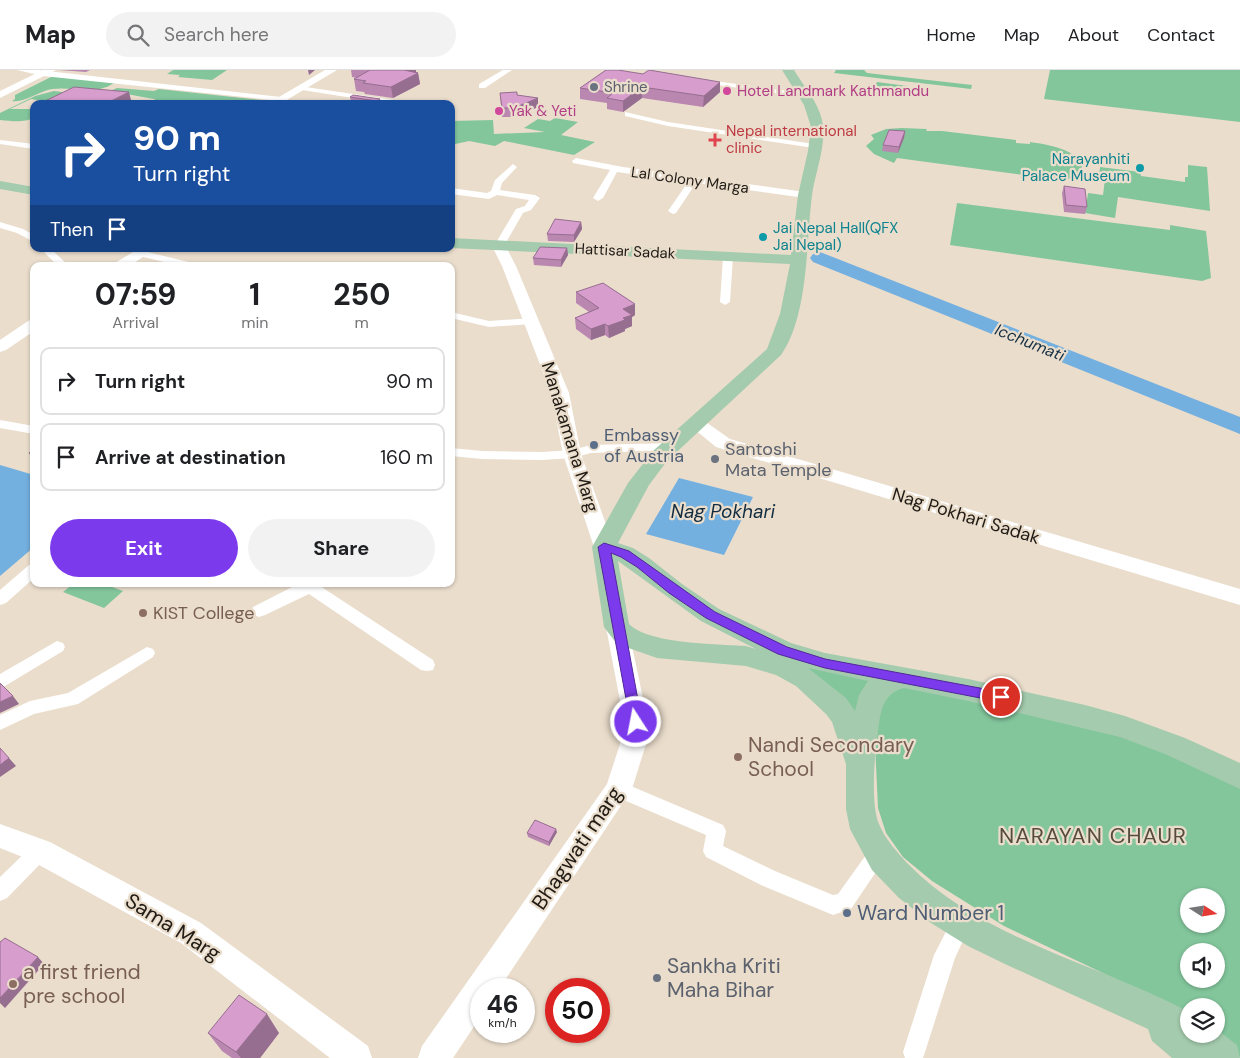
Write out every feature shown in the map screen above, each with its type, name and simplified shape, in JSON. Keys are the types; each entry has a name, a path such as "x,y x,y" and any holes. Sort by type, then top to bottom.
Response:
{"main road":[{"path":"280,100 332,70"},
{"path":"788,70 815,114 817,128 805,194 798,260 786,330 775,351 660,456 639,483 604,547 625,554 641,564 673,590 768,653 785,668 805,679 836,706 845,718 859,763 864,828 878,854 890,869 924,898 961,923 996,942 1130,1002 1180,1027"},
{"path":"0,95 47,72"},
{"path":"0,185 30,190"},
{"name":"Hattisar Sadak","path":"455,243 798,260"},
{"name":"Manakamana Marg","path":"499,246 510,266 560,394 572,454 604,547"},
{"path":"126,262 141,252"},
{"path":"0,347 30,327"},
{"name":"Nag Pokhari Sadak","path":"697,424 723,442 750,452 1240,597"},
{"name":"Bhagwati marg","path":"489,978 619,788 634,744 636,722 617,627 604,547"},
{"path":"617,627 626,637 657,648 723,652 768,653 783,651 825,663 995,696 1085,716 1125,727 1175,746 1240,777"},
{"path":"859,763 873,695 879,686 885,682 902,678"},
{"name":"Sama Marg","path":"0,836 40,851 191,933 356,1058"},
{"path":"1130,1002 1178,1038 1200,1058"},
{"name":"Bhagwati marg","path":"434,1058 470,1005"},
{"path":"1205,1043 1224,1058"}],"street":[{"path":"20,70 261,100"},
{"path":"482,86 508,70"},
{"path":"703,81 803,95"},
{"path":"717,91 726,84"},
{"path":"302,88 380,100"},
{"path":"628,114 668,124 814,146"},
{"path":"0,142 30,146"},
{"name":"Lal Colony Marga","path":"576,162 693,180 805,194"},
{"path":"455,192 489,196 495,192 498,182 513,167"},
{"path":"598,198 615,168"},
{"path":"673,211 693,180"},
{"path":"495,192 535,198 528,208 519,211 499,246"},
{"path":"0,225 20,231 30,237"},
{"path":"49,252 60,262"},
{"path":"146,252 180,262"},
{"path":"725,302 728,257"},
{"path":"455,316 489,324 532,321"},
{"path":"0,424 30,429"},
{"path":"455,452 529,456 572,454 591,449 671,447"},
{"path":"0,600 30,573"},
{"path":"259,611 304,587"},
{"path":"311,587 427,666"},
{"path":"0,682 57,647"},
{"path":"0,723 30,708 72,699 147,653"},
{"path":"619,788 694,820 716,832 713,851 768,878 832,904 844,902 878,854"},
{"path":"0,891 40,851"},
{"path":"914,1052 944,955 961,923"}],"green space":[{"path":"173,70 227,70 212,80 178,77 180,75 167,74"},
{"path":"836,70 864,70 867,73 972,85 971,89 834,73"},
{"path":"1050,70 1240,70 1240,122 1044,99"},
{"path":"53,76 114,83 107,87 92,90 52,89 27,99 12,101 15,99 15,95"},
{"path":"877,82 907,86 902,94 871,91"},
{"path":"117,88 154,91 159,89 261,100 155,100 110,91"},
{"path":"54,91 70,93 66,100 31,99 10,109 30,109 30,120 0,120 0,113 35,96"},
{"path":"555,118 578,122 561,135 595,142 574,155 504,141 495,146 469,141 455,144 455,121 493,120 494,134 545,132 524,128 538,119 550,121"},
{"path":"886,129 927,129 926,131 942,131 1016,140 1016,143 1030,144 1030,142 1054,146 1077,157 1081,163 1082,170 1079,174 1070,178 1046,181 1046,178 897,158 894,163 874,154 866,146 874,139 871,135"},
{"path":"1188,165 1207,167 1210,211 1118,197 1115,218 1085,213 1088,193 1103,195 1105,179 1099,178 1100,167 1140,172 1141,176 1185,182 1185,177 1188,177"},
{"path":"957,203 1170,230 1170,225 1206,231 1211,278 1202,281 950,245"},
{"path":"69,587 112,587 123,591 104,608 63,592"},
{"path":"781,659 870,680 859,736"},
{"path":"888,687 911,687 1148,743 1240,787 1240,1058 1223,1043 1225,1043 1225,998 1180,998 1180,1012 1147,994 1004,926 932,881 903,857 886,833 878,808 874,722"}],"water":[{"path":"0,465 30,474 30,550 0,576"},
{"name":"Nag Pokhari","path":"679,478 753,497 724,555 646,534"}],"building":[{"path":"370,70 404,70 418,73 391,87 363,83 366,81 354,79"},
{"path":"606,70 643,74 649,70 720,82 704,96 642,87 623,101 607,98 613,93 580,88"},
{"path":"74,87 129,92 113,100 47,100"},
{"path":"517,92 517,95 538,98 514,108 502,108 500,93"},
{"path":"353,95 380,99 370,100 350,97"},
{"path":"889,130 905,131 899,147 883,145"},
{"path":"1064,186 1085,189 1087,207 1066,205"},
{"path":"555,219 581,222 574,235 547,234"},
{"path":"540,247 567,248 561,260 533,258"},
{"path":"603,283 635,304 623,309 632,315 623,318 625,320 591,329 575,318 599,308 576,292"},
{"path":"0,683 13,696 0,702"},
{"path":"0,748 9,758 0,765"},
{"path":"535,820 556,829 549,842 527,833"},
{"name":"a first friend pre school","path":"5,938 38,957 0,998 0,942"},
{"path":"239,995 267,1014 236,1052 208,1033"}],"waterway":[{"name":"Icchumati","path":"820,258 1240,426"}],"place":[{"name":"Shrine","path":"594,87"},
{"name":"Hotel Landmark Kathmandu","path":"727,91"},
{"name":"Yak & Yeti","path":"499,111"},
{"name":"Nepal international clinic","path":"715,140"},
{"name":"Narayanhiti Palace Museum","path":"1140,168"},
{"name":"Jai Nepal Hall(QFX Jai Nepal)","path":"763,237"},
{"name":"Embassy of Austria","path":"594,445"},
{"name":"Santoshi Mata Temple","path":"715,459"},
{"name":"KIST College","path":"143,613"},
{"name":"Nandi Secondary School","path":"738,757"},
{"name":"Ward Number 1","path":"847,913"},
{"name":"Sankha Kriti Maha Bihar","path":"657,978"},
{"name":"a first friend pre school","path":"13,984"}],"district":[{"name":"NARAYAN CHAUR","path":"1093,835"}],"route":[{"path":"636,722 617,627 604,547 625,554 641,564 673,590 710,615 783,651 825,663 1001,697"}]}
